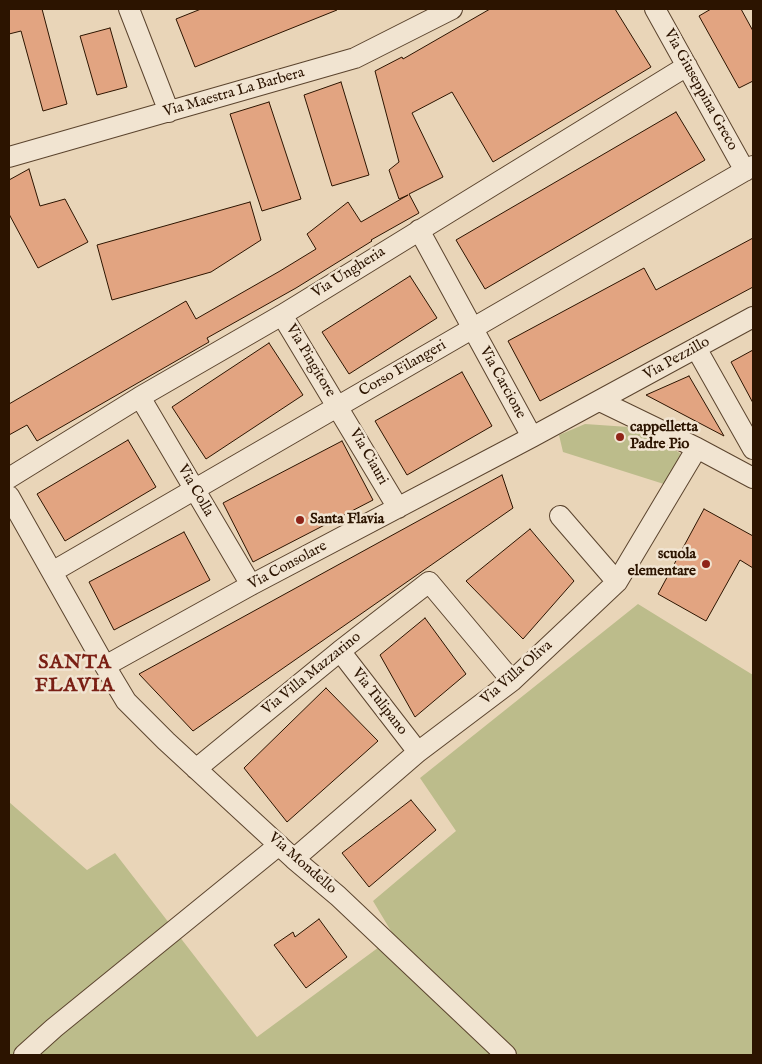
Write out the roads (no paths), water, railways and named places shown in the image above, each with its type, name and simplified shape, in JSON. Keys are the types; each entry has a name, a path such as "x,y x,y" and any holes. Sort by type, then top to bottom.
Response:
{"street":[{"path":"129,9 169,112"},
{"name":"Via Maestra La Barbera","path":"9,157 355,58 452,9"},
{"name":"Via Giuseppina Greco","path":"655,9 687,66 751,167"},
{"name":"Via Ungheria","path":"9,478 140,397 282,315 687,66"},
{"name":"Corso Filangeri","path":"52,572 751,167"},
{"name":"Via Carcione","path":"419,230 532,437"},
{"name":"Via Pingitore","path":"282,315 338,407"},
{"name":"Via Pezzillo","path":"600,400 753,317"},
{"path":"696,348 753,449"},
{"name":"Via Colla","path":"140,397 251,585"},
{"path":"600,400 753,478"},
{"name":"Via Consolare","path":"105,666 251,585 600,400"},
{"name":"Via Ciauri","path":"338,407 398,508"},
{"name":"Via Villa Oliva","path":"294,859 418,752 512,681 617,582 697,448"},
{"path":"9,496 105,666"},
{"path":"560,516 617,582"},
{"name":"Via Villa Mazzarino","path":"196,769 340,651 430,582 512,681"},
{"name":"Via Tulipano","path":"340,651 418,752"},
{"name":"Via Mondello","path":"105,666 126,701 196,769 294,859 338,896 506,1055"},
{"path":"24,1055 279,845"}],"place":[{"name":"cappelletta Padre Pio","path":"620,437"},
{"name":"Santa Flavia","path":"300,520"},
{"name":"scuola elementare","path":"706,564"}],"district":[{"name":"SANTA FLAVIA","path":"75,676"}]}
